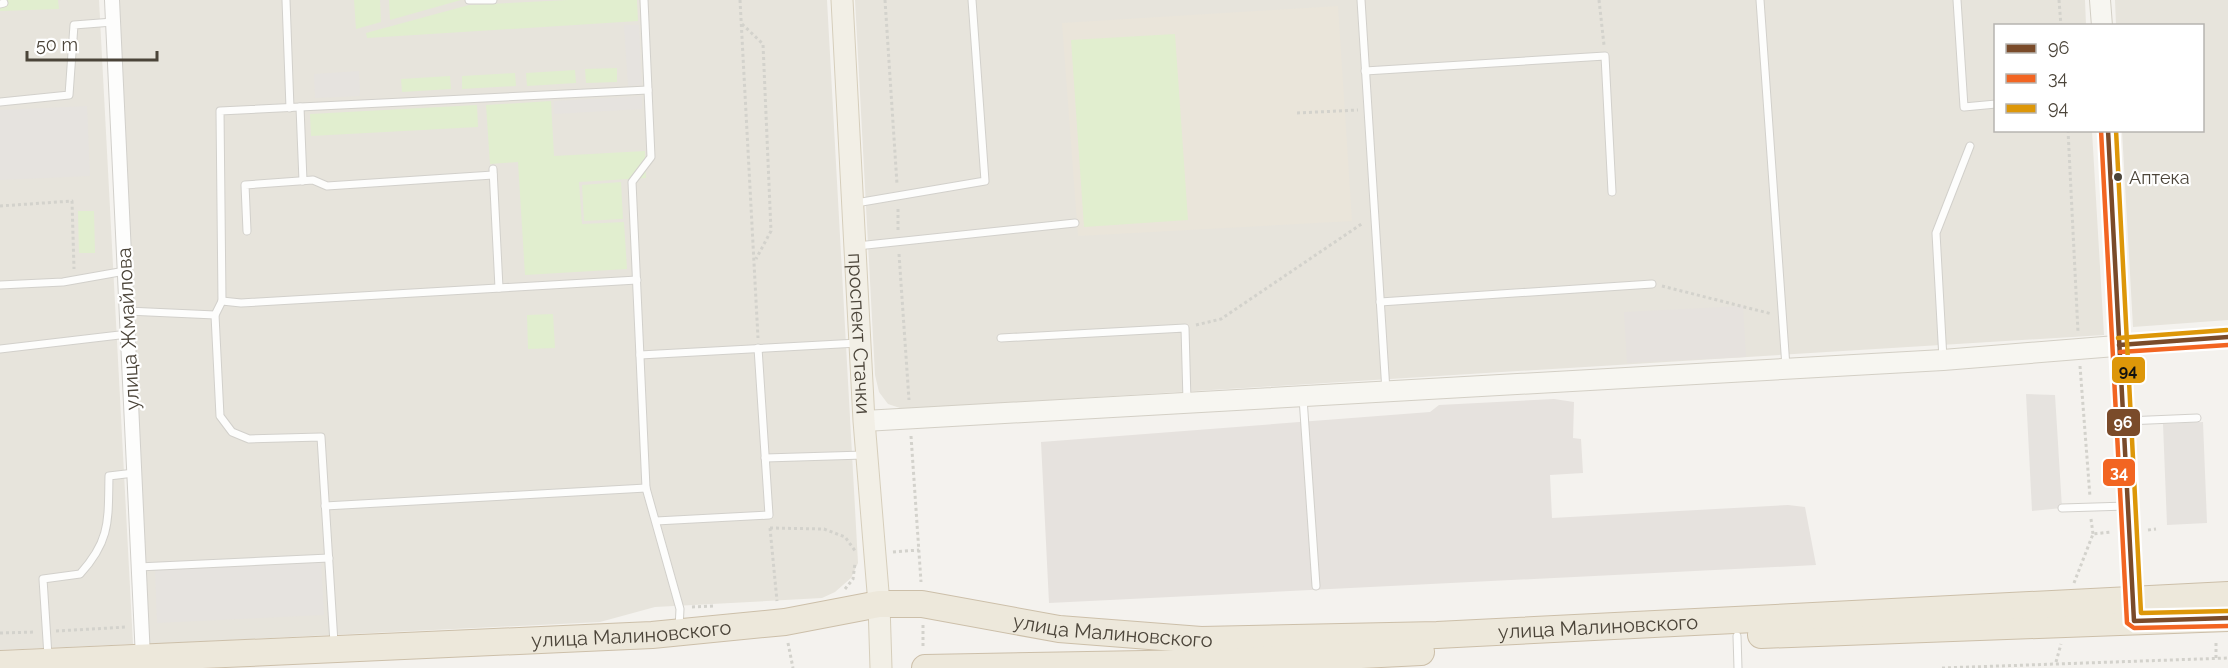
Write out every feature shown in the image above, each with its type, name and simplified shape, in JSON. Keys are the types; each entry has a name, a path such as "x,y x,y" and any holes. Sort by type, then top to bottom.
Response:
{"highway":[{"name":"улица Малиновского","path":"925,663 1202,663 1737,636 2134,611 2228,595"},
{"name":"улица Малиновского","path":"0,664 334,649 680,621 783,608 879,604 922,604 1059,629 1201,640 1437,635 1733,618 2065,605 2228,618"}],"main road":[{"name":"проспект Стачки","path":"842,0 867,455 866,554 879,604 881,668"}],"street":[{"name":"улица Жмайлова","path":"112,0 143,658"},
{"path":"2100,0 2102,24"},
{"path":"2108,132 2134,611"},
{"path":"864,421 1303,398 1943,360 2228,337"}],"lane":[{"path":"286,0 290,108"},
{"path":"469,0 493,0"},
{"path":"644,0 651,157 632,182 646,488 657,521 680,621"},
{"path":"853,204 985,181 972,0"},
{"path":"1360,0 1386,393"},
{"path":"1760,0 1786,369"},
{"path":"1958,0 1964,107 1994,104"},
{"path":"0,102 69,95 74,25 112,22"},
{"path":"1365,71 1605,56 1612,192"},
{"path":"334,649 321,437 249,439 232,432 220,416 215,315 222,301 220,111 648,90"},
{"path":"300,107 303,181"},
{"path":"1943,360 1936,233 1970,146"},
{"path":"247,231 245,185 313,180 327,186 493,172 499,288"},
{"path":"856,246 1075,223"},
{"path":"0,285 75,280 125,271"},
{"path":"222,301 241,303 637,280"},
{"path":"1380,302 1652,284"},
{"path":"127,311 215,315"},
{"path":"1001,338 1185,328 1187,404"},
{"path":"0,349 128,334"},
{"path":"640,355 860,343"},
{"path":"657,521 769,515 758,348"},
{"path":"1303,398 1316,586"},
{"path":"2123,421 2197,418"},
{"path":"765,458 867,455"},
{"path":"48,662 43,579 80,574 97,555 108,528 110,476 134,473"},
{"path":"325,506 646,488"},
{"path":"2062,508 2127,506"},
{"path":"138,567 329,558"},
{"path":"1737,636 1738,668"}],"path":[{"path":"740,0 758,348"},
{"path":"1599,0 1605,56"},
{"path":"2059,0 2061,24"},
{"path":"742,24 763,44 771,231 755,261"},
{"path":"1297,113 1368,109"},
{"path":"2065,605 2093,534 2079,348 2067,132"},
{"path":"0,206 72,201 75,280"},
{"path":"1185,328 1221,319 1375,215"},
{"path":"1652,284 1782,316"},
{"path":"910,418 925,663"},
{"path":"769,515 793,668"},
{"path":"770,528 795,526 824,529 845,537 866,554 919,550"},
{"path":"2093,534 2156,529"},
{"path":"843,592 853,579 866,554"},
{"path":"766,602 783,608"},
{"path":"680,621 721,605"},
{"path":"0,633 141,627"},
{"path":"1942,668 2228,658"}],"shaded area":[{"path":"0,0 99,0 133,644 0,650"},
{"path":"119,0 827,0 858,563 851,578 835,592 822,598 655,607 600,622 146,644"},
{"path":"855,0 2085,0 2086,24 1994,24 1994,132 2092,132 2104,335 903,409 888,404 879,392 875,375"},
{"path":"2115,0 2228,0 2228,320 2133,327 2122,132 2204,132 2204,24 2116,24"},
{"path":"1338,6 1352,221 1078,236 1062,23"},
{"path":"624,25 639,25 642,85 628,86"},
{"path":"359,71 360,96 315,98 314,74"},
{"path":"642,96 642,109 554,114 554,101"},
{"path":"87,106 90,176 0,180 0,110"},
{"path":"1743,306 1746,357 1627,363 1624,312"},
{"path":"2026,394 2055,395 2062,508 2032,511"},
{"path":"1554,399 1574,402 1573,438 1581,439 1583,473 1550,475 1552,518 1788,505 1805,507 1816,565 1049,603 1041,442 1430,412 1439,405"},
{"path":"2203,422 2207,523 2167,525 2163,424"},
{"path":"321,562 324,615 157,623 155,570"}],"green space":[{"path":"0,0 58,0 59,9 0,11"},
{"path":"354,0 380,0 381,22 356,29"},
{"path":"389,0 461,0 390,20"},
{"path":"568,0 637,0 638,21 367,38 366,33 469,5"},
{"path":"1175,34 1188,220 1084,227 1071,40"},
{"path":"617,68 617,82 586,83 585,69"},
{"path":"575,70 576,83 527,86 526,73"},
{"path":"515,73 516,86 462,89 462,76"},
{"path":"450,76 451,89 402,92 401,79"},
{"path":"551,101 554,156 645,151 646,178 579,182 582,224 624,222 627,269 525,275 518,162 490,164 486,105"},
{"path":"477,105 478,127 311,136 310,114"},
{"path":"621,182 623,219 584,221 582,185"},
{"path":"78,211 94,211 95,253 79,253"},
{"path":"553,314 555,348 528,349 527,315"}],"transit line":[{"name":"34","path":"2101,132 2127,623 2134,628 2228,626"},
{"name":"96","path":"2108,132 2134,621 2228,618"},
{"name":"94","path":"2116,132 2141,613 2228,611"},
{"name":"94","path":"2118,338 2227,330"},
{"name":"96","path":"2119,345 2228,337"},
{"name":"34","path":"2120,352 2228,345"}],"place":[{"name":"Аптека","path":"2118,177"}]}
